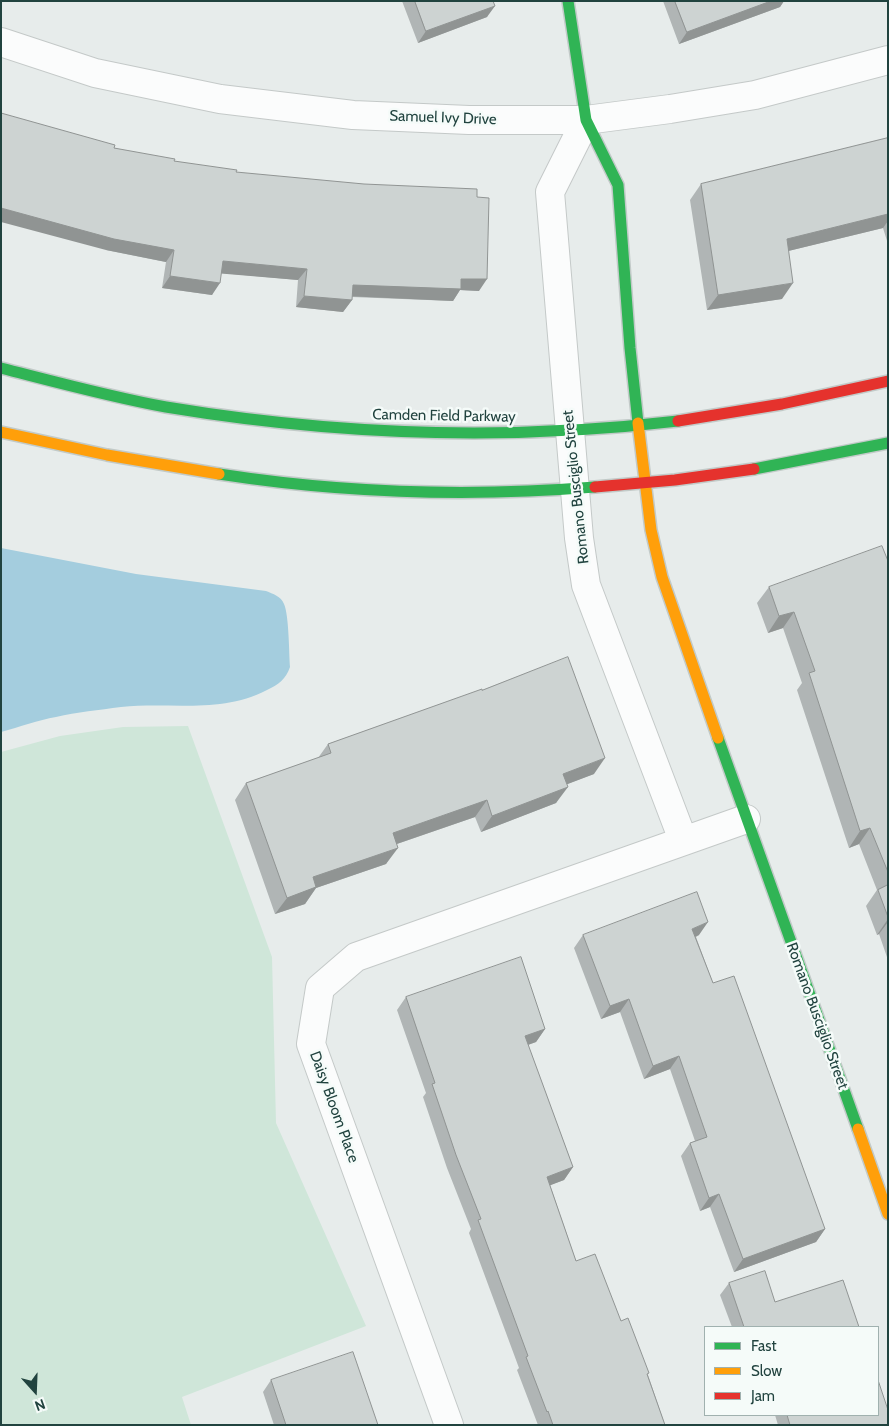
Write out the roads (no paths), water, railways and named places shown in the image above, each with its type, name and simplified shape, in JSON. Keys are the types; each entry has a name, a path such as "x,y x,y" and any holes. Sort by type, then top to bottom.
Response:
{"street":[{"name":"Romano Busciglio Street","path":"568,1 586,120 618,184 637,425 644,483 662,577 746,819 888,1214"},
{"name":"Samuel Ivy Drive","path":"1,42 96,74 220,99 353,115 469,120 586,120 670,109 755,95 888,60"},
{"name":"Romano Busciglio Street","path":"586,120 550,192 578,538 586,586 683,840"},
{"name":"Camden Field Parkway","path":"1,368 120,398 296,424 355,429 465,432 570,430 677,421 768,407 888,382"},
{"path":"1,432 149,463 218,475 300,484 392,490 487,492 644,483 762,468 888,443"},
{"path":"683,840 746,819"},
{"name":"Daisy Bloom Place","path":"449,1425 312,1044 320,988 356,956 683,840"}],"water":[{"path":"1,548 136,574 271,593 281,599 286,609 290,667 278,684 250,697 232,702 214,705 139,706 96,710 49,718 1,732"}]}
